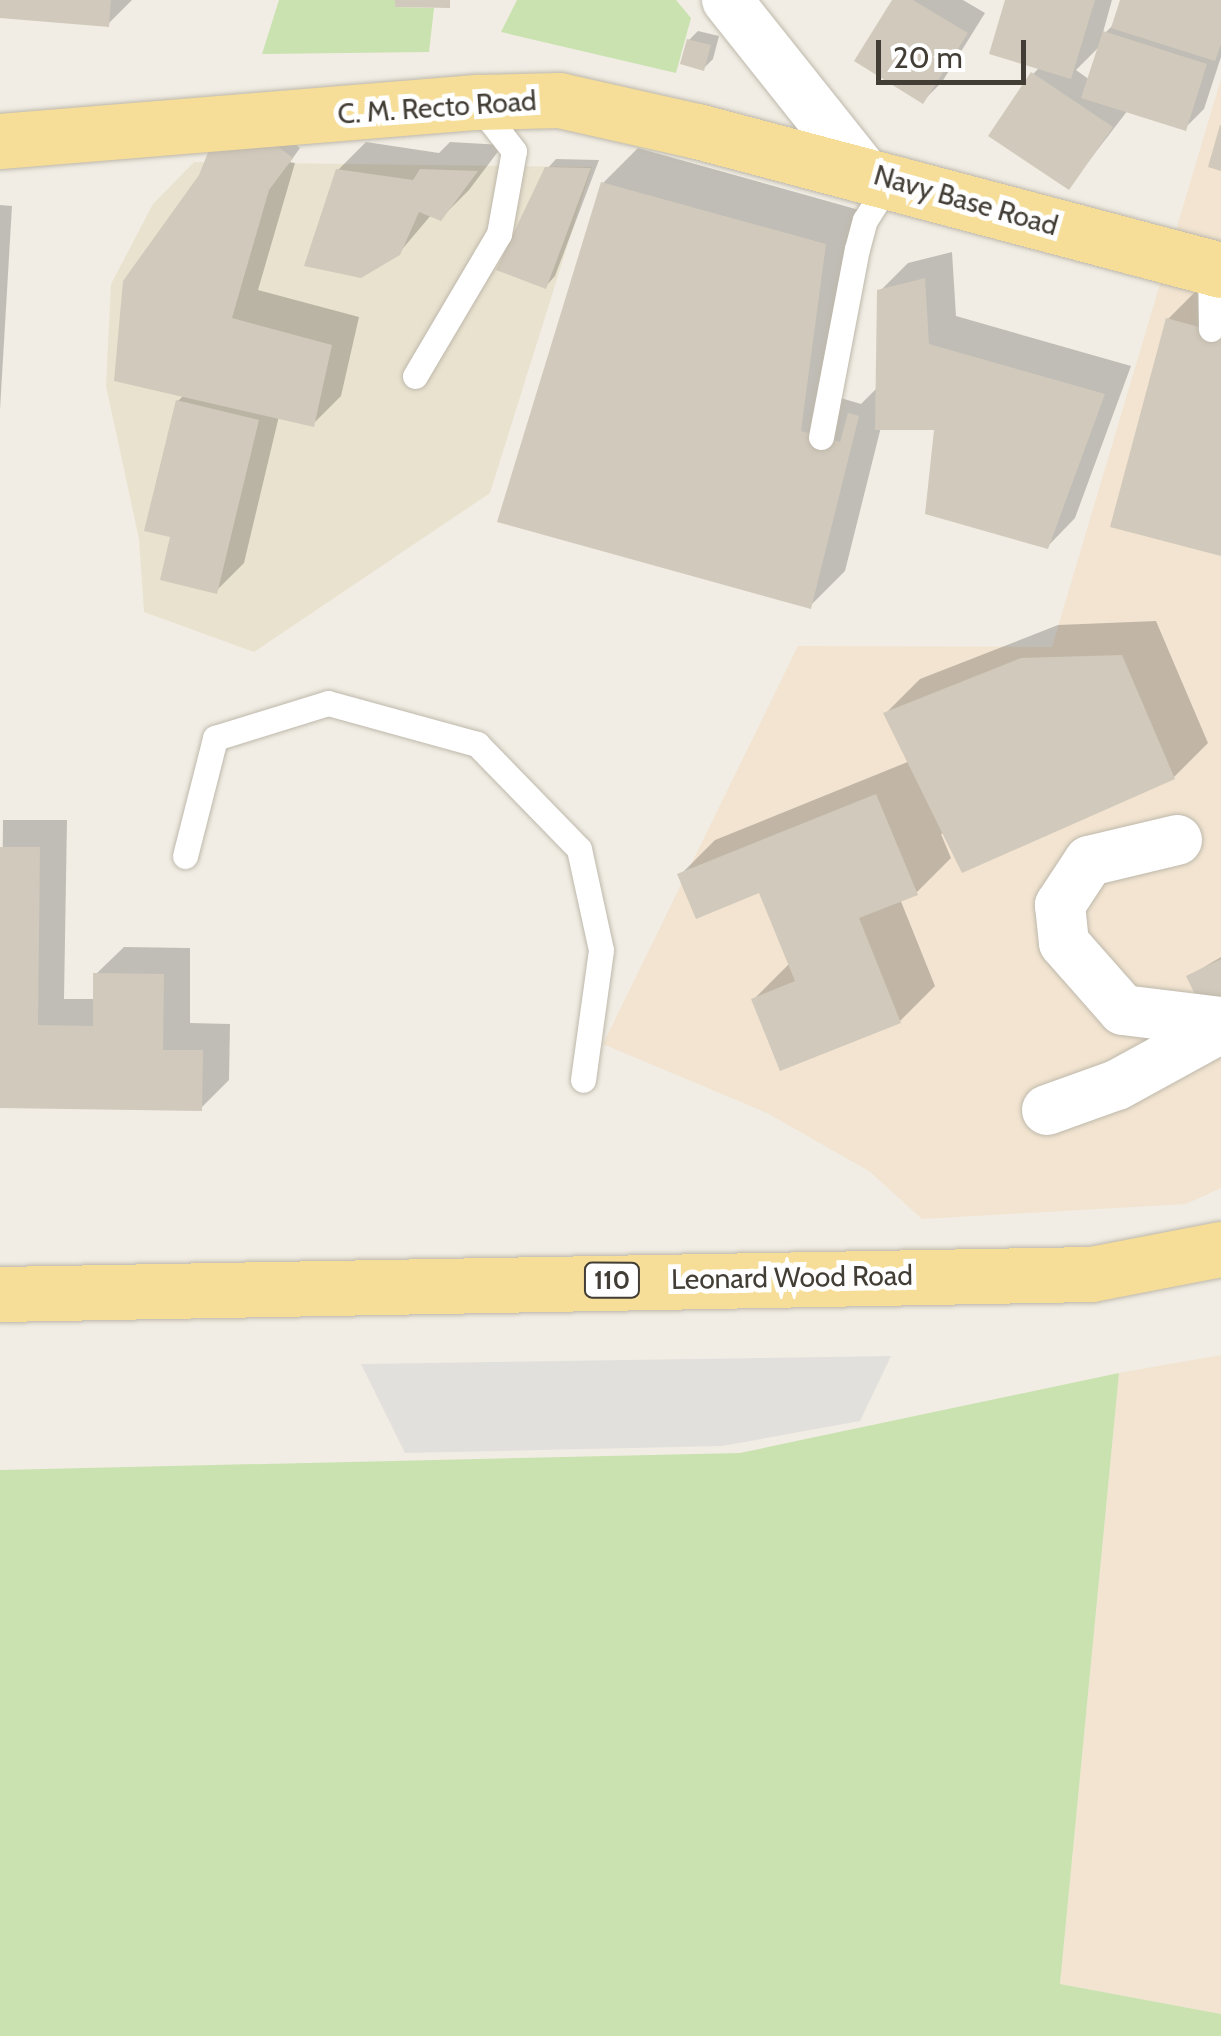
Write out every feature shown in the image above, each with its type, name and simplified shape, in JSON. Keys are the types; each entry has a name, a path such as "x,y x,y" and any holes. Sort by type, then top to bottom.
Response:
{"main road":[{"name":"C. M. Recto Road","path":"0,142 476,102 559,100 878,178"},
{"name":"Navy Base Road","path":"878,178 1215,268"},
{"name":"Leonard Wood Road","path":"0,1294 1091,1274 1221,1250"}],"street":[{"name":"Navy Base Road","path":"727,0 878,178"},
{"path":"1178,840 1089,861 1060,905 1064,943 1122,1010 1221,1025"},
{"path":"1047,1110 1117,1086 1221,1025"}],"lane":[{"path":"415,376 499,234 514,152 476,102"},
{"path":"821,436 857,249 878,178"},
{"path":"1211,329 1215,268"},
{"path":"185,856 215,738 328,703 477,744 578,849 601,950 582,1080"}],"shaded area":[{"path":"1221,79 1221,1188 1186,1204 922,1219 869,1171 767,1113 603,1044 798,646 1052,647"},
{"path":"194,162 592,167 490,493 254,652 144,612 139,539 106,386 111,284 153,204"},
{"path":"1221,1355 1221,2014 1060,1984 1119,1373"},
{"path":"891,1356 860,1421 722,1446 405,1453 361,1364"}],"green space":[{"path":"279,0 395,0 395,7 434,8 429,52 262,54"},
{"path":"517,0 676,0 691,18 676,73 501,32"},
{"path":"1119,1373 1060,1984 1221,2014 1221,2036 0,2036 0,1470 740,1453"}],"building":[{"path":"0,0 111,0 109,27 0,18"},
{"path":"395,0 450,0 450,8 395,7"},
{"path":"892,0 913,0 968,33 923,104 854,61"},
{"path":"1005,0 1095,0 1071,79 989,54"},
{"path":"1120,0 1221,0 1221,44 1215,61 1111,28"},
{"path":"1103,31 1207,64 1186,131 1081,98"},
{"path":"687,39 711,45 704,71 680,64"},
{"path":"1031,72 1113,127 1069,190 988,136"},
{"path":"1221,125 1221,171 1208,167"},
{"path":"264,136 293,158 269,190 232,318 332,345 314,427 114,381 123,281 199,175 211,145"},
{"path":"545,167 591,168 546,289 496,270"},
{"path":"336,169 413,180 420,169 478,171 441,221 419,212 400,255 361,278 304,266"},
{"path":"601,182 826,244 801,431 840,442 848,413 859,416 811,609 497,522"},
{"path":"925,278 929,344 1105,394 1048,549 925,514 934,430 875,430 877,290"},
{"path":"1166,318 1221,333 1221,556 1110,527"},
{"path":"176,400 259,420 217,594 160,580 170,537 144,531"},
{"path":"1122,655 1175,779 962,873 883,713 1021,658"},
{"path":"876,794 918,895 859,918 901,1023 780,1071 751,999 795,981 759,893 696,919 677,874"},
{"path":"0,847 40,847 38,1025 93,1026 93,973 164,974 163,1050 203,1050 202,1111 0,1108"},
{"path":"1221,959 1221,1010 1206,1017 1186,976"}]}
